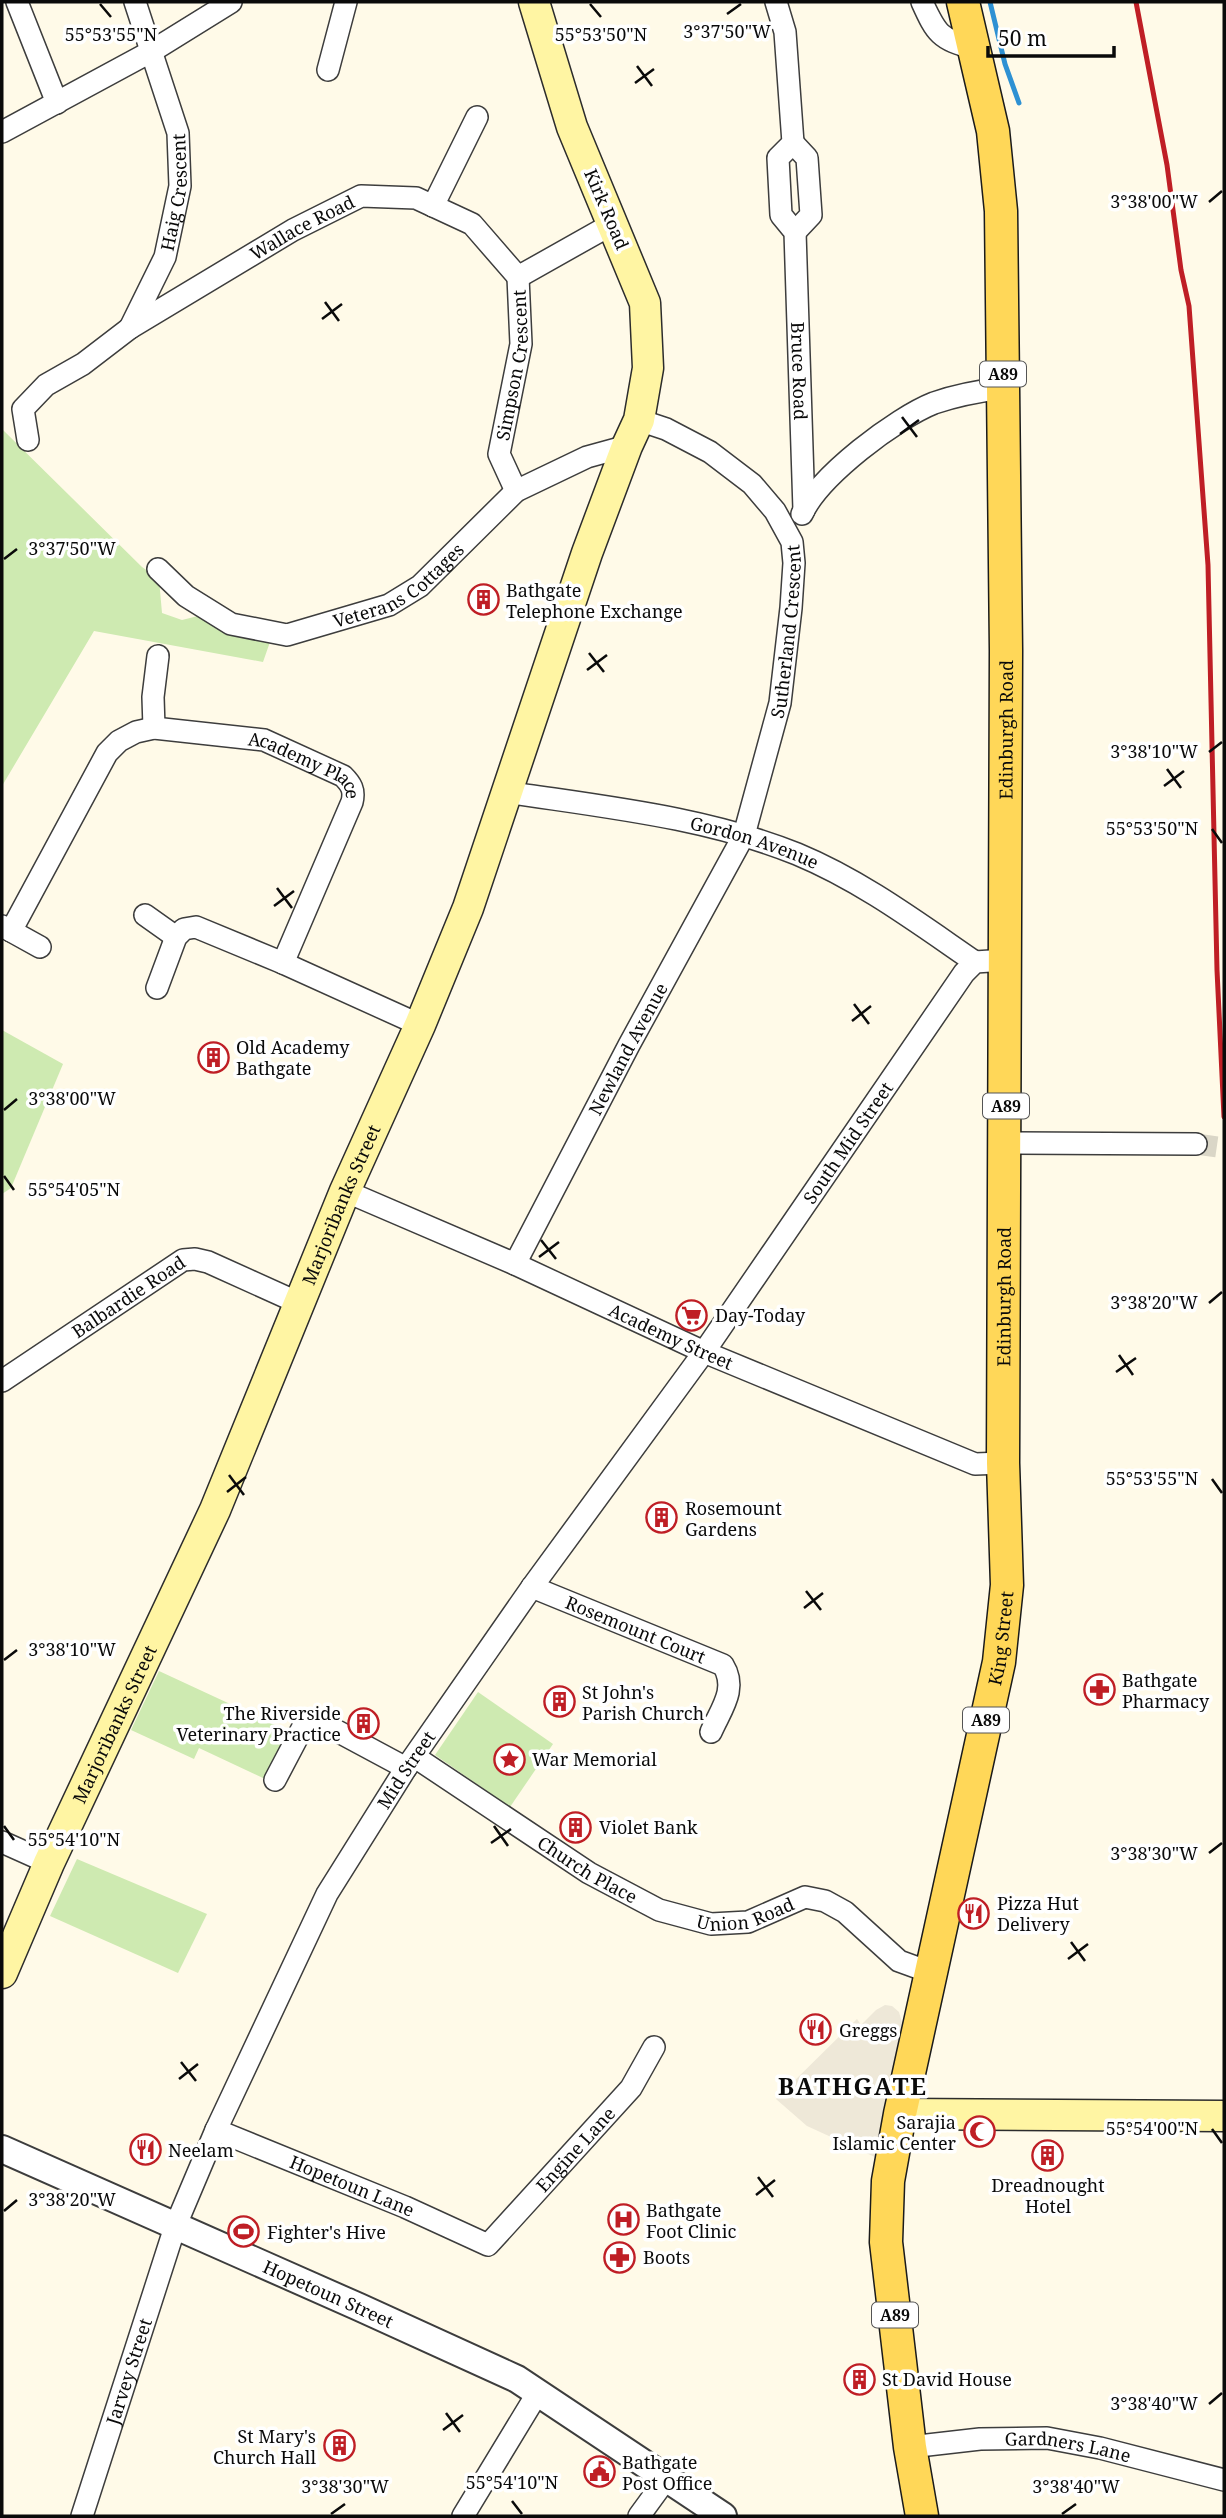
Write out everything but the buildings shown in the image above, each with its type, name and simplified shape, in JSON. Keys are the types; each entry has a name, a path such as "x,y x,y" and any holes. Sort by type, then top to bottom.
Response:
{"main road":[{"name":"Kirk Road","path":"534,2 572,127 645,303 648,368 633,433"},
{"name":"Edinburgh Road","path":"963,2 993,131 1001,211 1006,651 1003,1463"},
{"name":"Marjoribanks Street","path":"2,1973 49,1863 215,1510 345,1191 420,1025 468,908 587,554 633,433"},
{"name":"King Street","path":"932,1973 999,1662 1006,1585 1003,1463"},
{"name":"A89","path":"922,2516 909,2447 886,2242 888,2181 900,2114 932,1973"},
{"path":"900,2114 1224,2116"}],"street":[{"path":"17,2 57,103"},
{"name":"Haig Crescent","path":"130,328 165,257 180,186 178,133 135,2"},
{"path":"2,132 152,51 230,2"},
{"path":"328,71 346,2"},
{"path":"776,2 785,32 793,143 807,158 811,215 794,232"},
{"path":"922,2 933,26 951,43 974,48"},
{"path":"433,206 477,117"},
{"name":"Bruce Road","path":"793,143 778,158 781,215 794,232 804,510"},
{"name":"Wallace Road","path":"27,440 23,409 46,385 82,364 130,328 293,230 361,196 416,198 471,224 518,277"},
{"path":"518,277 614,223"},
{"name":"Simpson Crescent","path":"516,491 499,454 521,344 518,277"},
{"path":"792,542 804,510 829,479 856,453 931,404 969,392 1003,388"},
{"name":"Sutherland Crescent","path":"633,433 666,429 710,452 752,484 775,511 792,542 792,597 780,703 744,835"},
{"name":"Veterans Cottages","path":"158,569 186,596 230,624 287,635 389,605 420,586 516,491 633,433"},
{"path":"154,728 153,697 158,656"},
{"name":"Academy Place","path":"40,947 6,929 107,753 127,737 154,728 264,740 343,776 350,782 354,793 352,802 283,963"},
{"name":"Gordon Avenue","path":"506,792 652,814 744,835 799,855 848,879 894,906 975,962"},
{"name":"Newland Avenue","path":"515,1264 623,1057 744,835"},
{"path":"145,915 176,937"},
{"path":"157,988 176,937 184,929 196,927 420,1025"},
{"path":"975,962 1006,960"},
{"name":"South Mid Street","path":"704,1352 964,973 975,962"},
{"path":"1006,1143 1196,1144"},
{"name":"Academy Street","path":"345,1191 515,1264 704,1352 975,1464 1003,1463"},
{"name":"Balbardie Road","path":"2,1381 183,1259 208,1262 301,1304"},
{"name":"Mid Street","path":"175,2227 216,2130 327,1894 411,1763 532,1587 704,1352"},
{"name":"Rosemount Court","path":"532,1587 723,1665 729,1675 731,1688 711,1722"},
{"name":"Church Place","path":"275,1780 305,1723 324,1724 411,1763 589,1873 659,1910"},
{"path":"2,1842 49,1863"},
{"name":"Union Road","path":"659,1910 711,1924 748,1922 805,1897 825,1901 845,1912 900,1961 932,1973"},
{"name":"Engine Lane","path":"488,2245 631,2088 654,2047"},
{"name":"Hopetoun Lane","path":"216,2130 405,2207 488,2245"},
{"name":"Hopetoun Street","path":"2,2150 517,2379 723,2516"},
{"name":"Jarvey Street","path":"82,2516 175,2227"},
{"path":"463,2516 537,2394"},
{"name":"Gardners Lane","path":"909,2447 980,2439 1047,2438 1100,2448 1224,2480"},
{"path":"639,2516 666,2479"}],"green space":[{"path":"2,429 142,567 159,579 162,613 182,620 202,615 270,642 263,662 94,631 2,786"},
{"path":"2,1030 63,1064 11,1188 2,1194"},
{"path":"159,1671 288,1731 265,1779 199,1748 194,1759 131,1730"},
{"path":"478,1692 553,1744 510,1807 435,1755"},
{"path":"77,1859 207,1914 178,1973 50,1916"}],"shaded area":[{"path":"885,2005 892,2006 899,2012 902,2023 877,2158 807,2126 776,2099 857,2019 861,2025"}],"waterway":[{"path":"990,2 1005,64 1019,103"}],"tunnel":[{"path":"1196,1144 1224,1148"}],"railway":[{"path":"1136,2 1167,165 1181,270 1189,306 1208,565 1217,970 1224,1117"}],"place":[{"name":"Bathgate Telephone Exchange","path":"483,600"},
{"name":"Old Academy Bathgate","path":"213,1057"},
{"name":"Day-Today","path":"692,1315"},
{"name":"Rosemount Gardens","path":"662,1518"},
{"name":"Bathgate Pharmacy","path":"1099,1690"},
{"name":"St John's Parish Church","path":"559,1702"},
{"name":"The Riverside Veterinary Practice","path":"364,1723"},
{"name":"War Memorial","path":"509,1759"},
{"name":"Violet Bank","path":"576,1827"},
{"name":"Pizza Hut Delivery","path":"974,1913"},
{"name":"Greggs","path":"816,2030"},
{"name":"Sarajia Islamic Center","path":"979,2132"},
{"name":"Neelam","path":"145,2150"},
{"name":"Dreadnought Hotel","path":"1048,2155"},
{"name":"Bathgate Foot Clinic","path":"623,2220"},
{"name":"Fighter's Hive","path":"244,2232"},
{"name":"Boots","path":"620,2257"},
{"name":"St David House","path":"859,2379"},
{"name":"St Mary's Church Hall","path":"339,2446"},
{"name":"Bathgate Post Office","path":"599,2472"}],"district":[{"name":"BATHGATE","path":"853,2085"}]}
